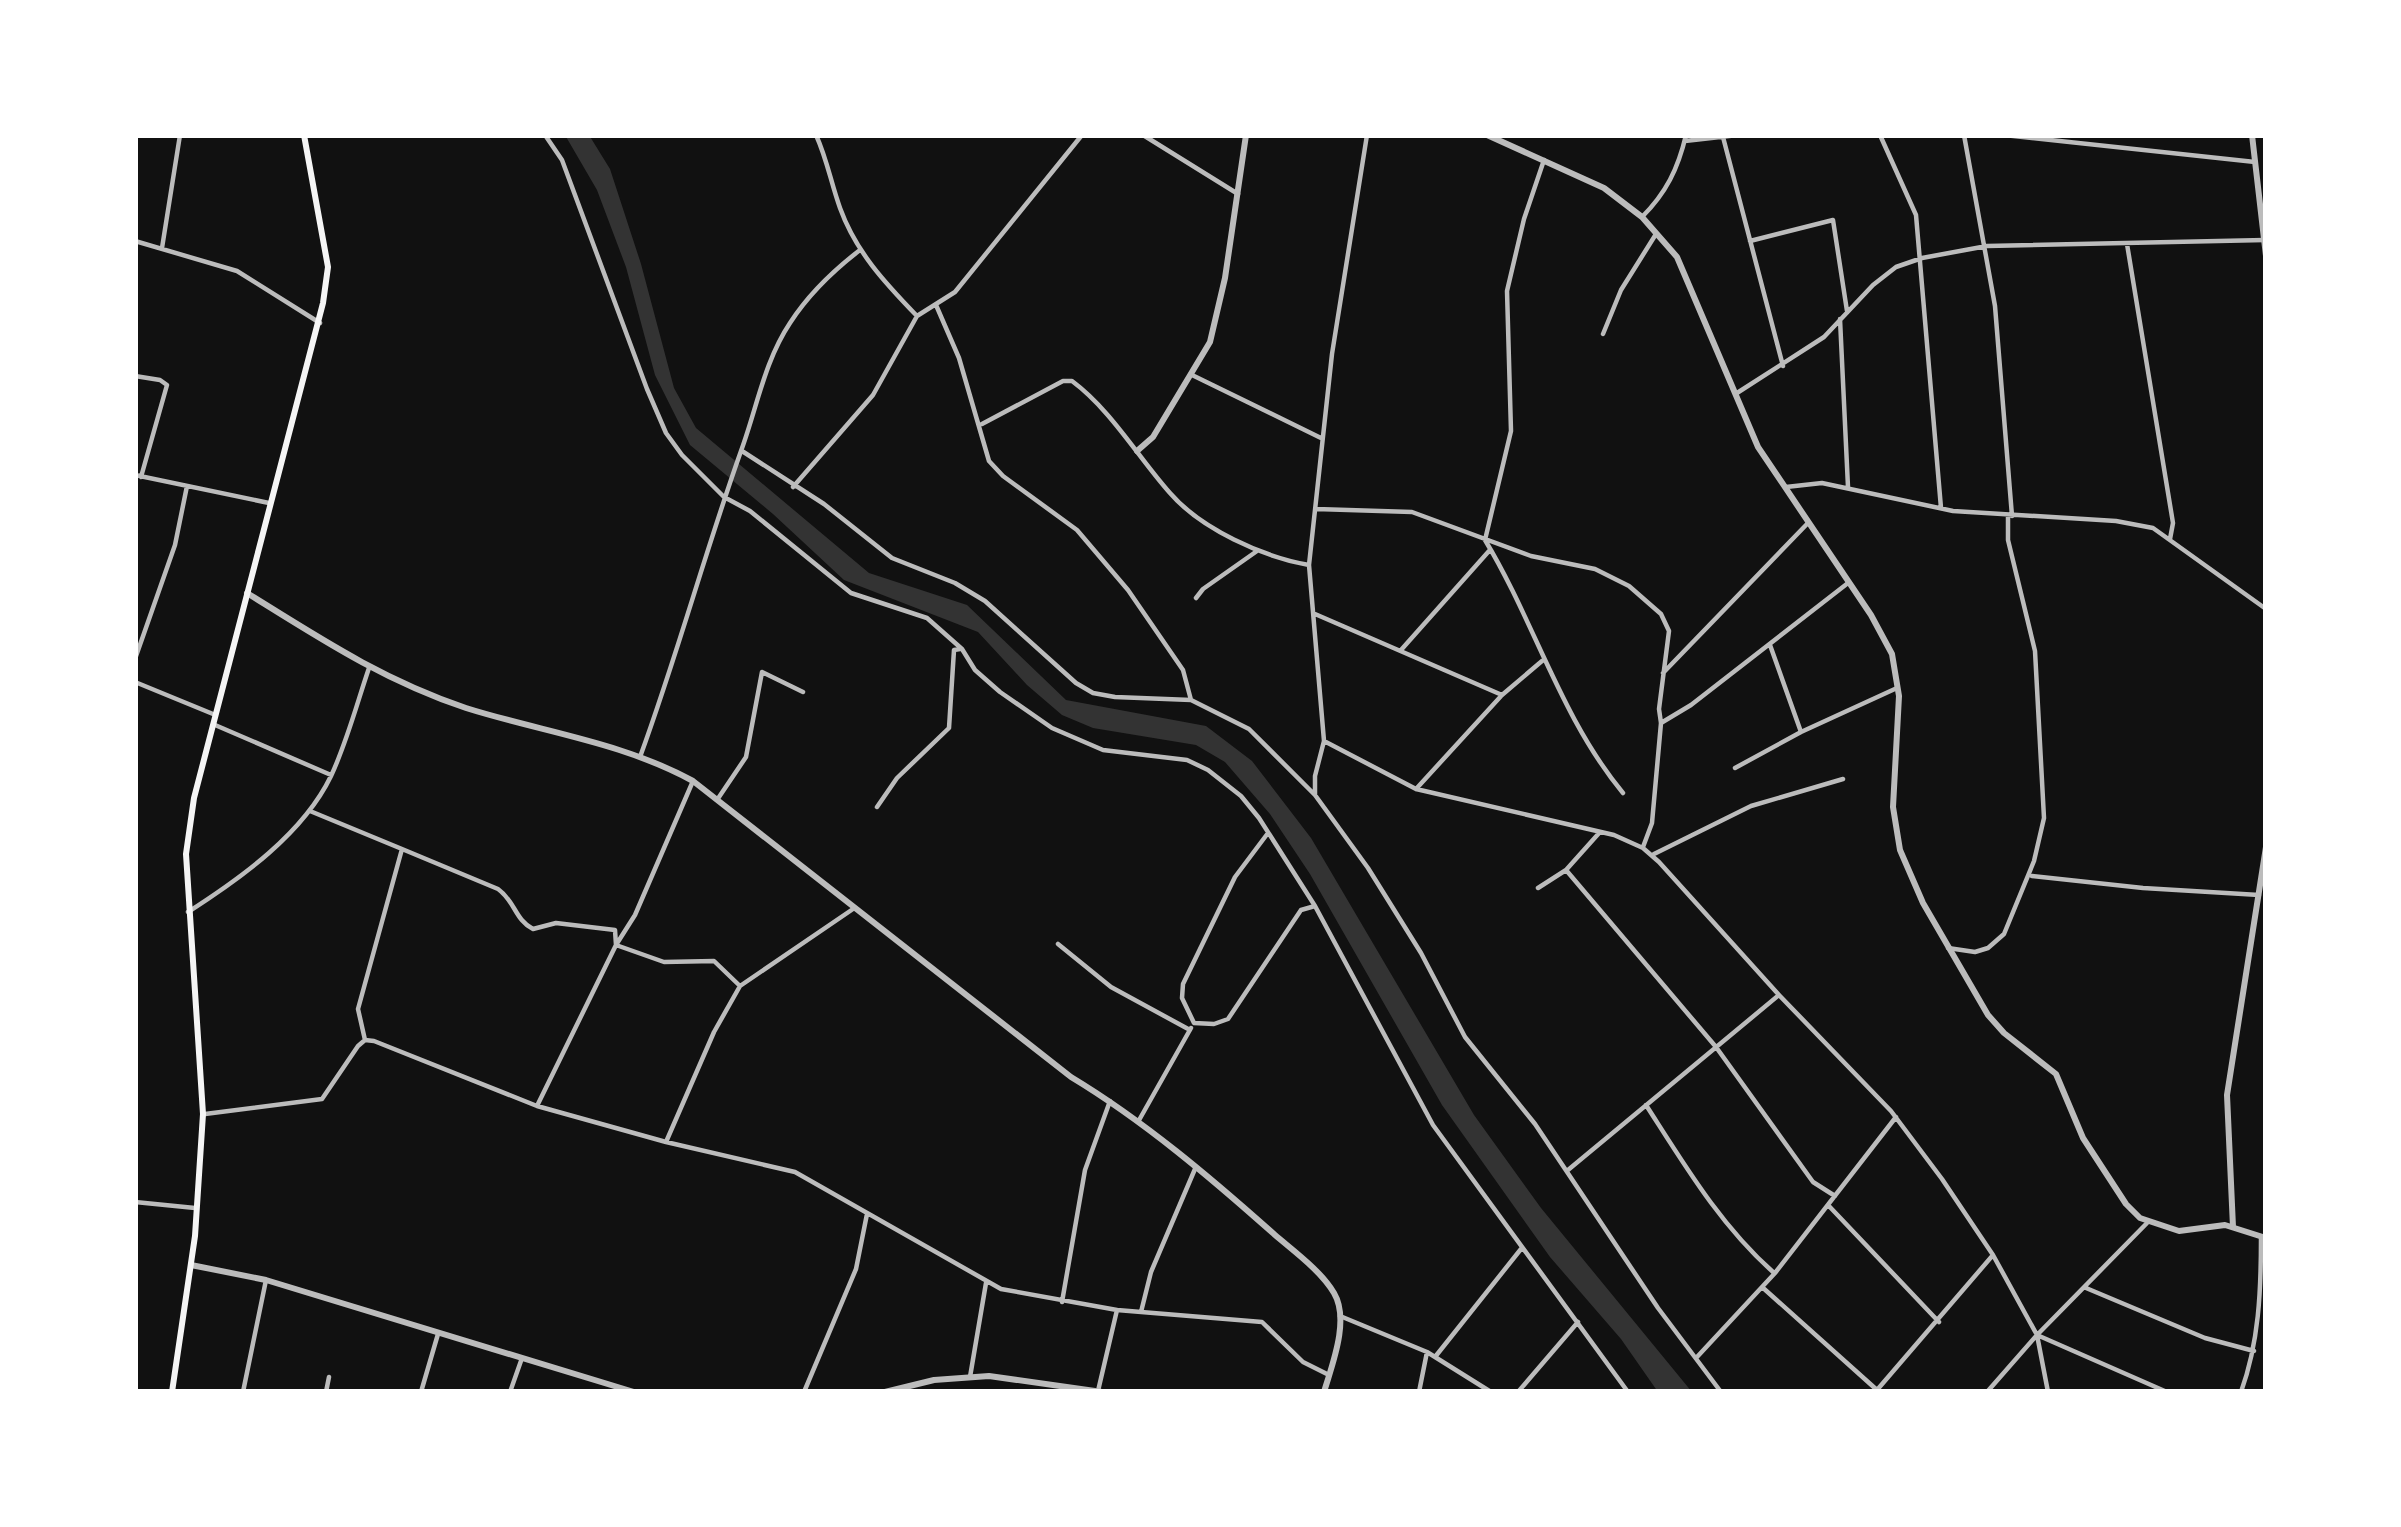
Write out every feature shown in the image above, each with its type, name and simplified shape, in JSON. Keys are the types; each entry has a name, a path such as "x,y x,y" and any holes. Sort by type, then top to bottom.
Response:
{"main road":[{"path":"172,1392 191,1265 203,1114 186,854 212,719 320,323 328,268 304,135"}],"street":[{"path":"162,248 180,135"},
{"path":"545,135 562,160 666,433 682,455 724,497 750,511 851,593 927,618 962,649 975,670 1052,728 1103,750 1187,760 1241,796 1315,906 1433,1125 1628,1392"},
{"path":"816,135 860,250 879,278 917,316"},
{"path":"793,487 873,395 917,316 955,292 1082,135"},
{"path":"1143,135 1238,194"},
{"path":"1136,451 1148,444 1216,327 1246,135"},
{"path":"1315,795 1324,741 1309,565 1321,438 1366,135"},
{"path":"1487,135 1594,182 1658,232 1689,281 1758,447 1887,642 1897,688 1893,819 1907,872 1998,1027 2056,1073 2088,1147 2126,1204 2147,1222 2179,1231 2233,1226 2264,1236 2254,1351 2240,1392"},
{"path":"1642,217 1669,185 1685,138 1738,135"},
{"path":"1880,135 1916,215 1941,508"},
{"path":"1948,948 1976,952 2000,939 2042,833 2045,786 2035,651 2008,540 2010,516 1987,246 1964,135"},
{"path":"2004,135 2255,162"},
{"path":"2252,135 2266,256"},
{"path":"1724,137 1783,366"},
{"path":"1544,160 1507,291 1511,431 1485,540 1598,763 1623,793"},
{"path":"1750,241 1833,220 1847,311"},
{"path":"1603,334 1621,290 1658,232"},
{"path":"1733,395 1824,337 1896,267 1922,259 1987,246 2265,240"},
{"path":"135,241 237,272 320,323"},
{"path":"2127,244 2173,523 2170,539"},
{"path":"640,757 683,638 758,392 789,325 818,289 860,250"},
{"path":"936,304 959,358 989,461 1077,530 1128,590 1183,670 1191,700"},
{"path":"1840,320 1848,488"},
{"path":"1192,375 1321,438"},
{"path":"135,376 166,385 138,476 269,503"},
{"path":"980,425 1063,381 1072,381 1183,507 1285,561 1309,565"},
{"path":"742,451 824,504 892,558 955,583 985,601 1076,683 1094,693 1191,700 1250,729 1315,795 1368,868 1421,953 1465,1037 1568,1170 1721,1392"},
{"path":"1784,487 1822,483 1941,508 2153,528 2266,609"},
{"path":"135,658 184,516 187,486"},
{"path":"1316,509 1412,512 1531,556 1595,569 1629,586 1661,614 1669,631 1652,823 1643,848"},
{"path":"1663,673 1807,524"},
{"path":"1196,598 1259,549"},
{"path":"1401,650 1490,549"},
{"path":"1661,723 1770,646 1849,582"},
{"path":"248,593 369,668 465,707 640,757 693,781 1071,1077 1138,1123 1318,1274 1336,1295 1340,1316 1324,1392"},
{"path":"1315,614 1502,695"},
{"path":"1770,646 1801,732"},
{"path":"877,807 897,778 950,728 952,662 954,650 962,649"},
{"path":"1416,789 1502,695 1542,660"},
{"path":"188,912 236,881 310,811 332,775 369,668"},
{"path":"717,800 746,757 762,673 803,692"},
{"path":"135,682 332,775"},
{"path":"1735,769 1897,688"},
{"path":"1324,741 1416,789 1600,832 1652,855 1896,1118 1993,1255 2037,1335 2048,1392"},
{"path":"1652,855 1751,806 1843,779"},
{"path":"538,1106 635,915 693,781"},
{"path":"310,811 498,889 512,898 520,920 532,929 556,923 615,930 616,945"},
{"path":"1538,887 1566,869 1600,832"},
{"path":"1138,1123 1192,1026 1182,998 1183,984 1235,877 1268,833"},
{"path":"2233,1226 2227,1095 2266,848"},
{"path":"203,1114 322,1099 365,1040 358,1010 402,849"},
{"path":"1566,869 1716,1047 1813,1182 1835,1196"},
{"path":"2029,875 2259,895"},
{"path":"1058,944 1111,987 1192,1026 1214,1024 1228,1019 1301,910 1315,906"},
{"path":"666,1142 695,1072 740,986 853,909"},
{"path":"616,945 664,962 714,961 740,986"},
{"path":"1568,1170 1779,995"},
{"path":"365,1040 383,1043 538,1106 795,1172 986,1282 1062,1303 1262,1322 1303,1361 1329,1376"},
{"path":"1062,1303 1085,1170 1110,1101"},
{"path":"1646,1105 1702,1191 1751,1253 1775,1273"},
{"path":"1697,1357 1775,1273 1896,1118"},
{"path":"1141,1312 1150,1272 1195,1168"},
{"path":"135,1202 195,1208"},
{"path":"1828,1205 1940,1322"},
{"path":"804,1392 856,1269 868,1214"},
{"path":"1987,1392 2147,1222"},
{"path":"1436,1357 1523,1246"},
{"path":"1762,1287 1877,1390 1993,1255"},
{"path":"191,1265 266,1280 439,1330 602,1388 634,1392"},
{"path":"243,1392 266,1280"},
{"path":"970,1378 986,1282"},
{"path":"2086,1288 2205,1339 2254,1351"},
{"path":"885,1392 989,1376 1100,1392 1117,1310"},
{"path":"1340,1316 1427,1352 1490,1392"},
{"path":"1518,1392 1578,1322"},
{"path":"421,1392 439,1330"},
{"path":"2037,1335 2167,1392"},
{"path":"1419,1392 1427,1352"},
{"path":"510,1392 523,1358"},
{"path":"326,1392 329,1377"}],"shaded area":[{"path":"565,135 589,135 610,169 674,388 696,428 869,573 967,605 1066,700 1206,726 1252,761 1311,838 1474,1115 1541,1208 1692,1392 1658,1392 1621,1339 1550,1257 1442,1105 1310,874 1270,814 1225,762 1196,745 1093,728 1062,715 978,632 844,580 690,445 655,375 626,267 597,190"}]}
